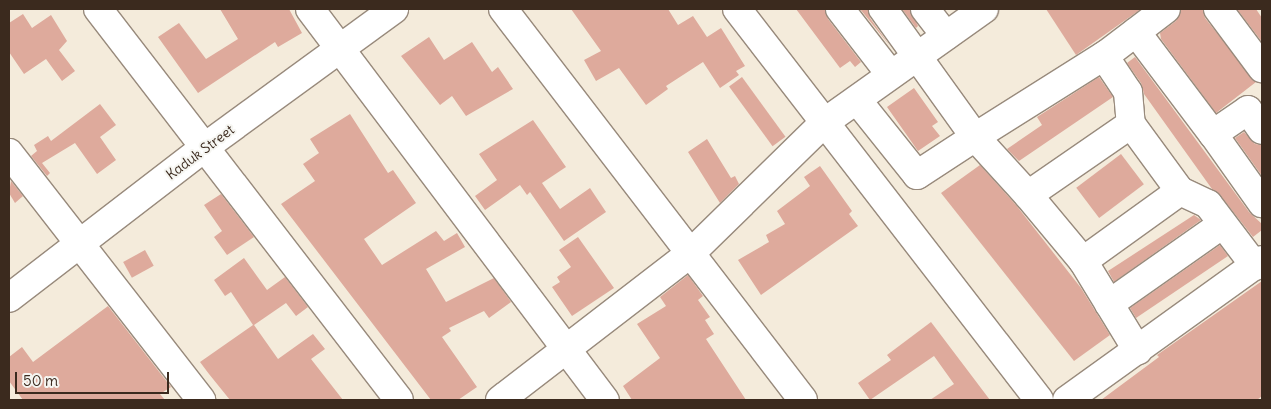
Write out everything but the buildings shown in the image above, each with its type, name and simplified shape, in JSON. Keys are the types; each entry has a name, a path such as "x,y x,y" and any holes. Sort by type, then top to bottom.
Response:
{"street":[{"path":"98,9 399,400"},
{"path":"310,9 605,400"},
{"name":"Kaduk Street","path":"9,298 205,147 394,9"},
{"path":"503,9 803,400"},
{"path":"737,9 1039,400"},
{"path":"840,9 891,75"},
{"path":"883,9 919,55 975,137 1083,261 1138,351"},
{"path":"925,9 946,36"},
{"path":"857,100 917,175 1104,56 1166,9"},
{"path":"1218,9 1262,68"},
{"path":"500,400 691,253 825,122 946,36 977,11"},
{"path":"1136,32 1213,134 1262,204"},
{"path":"1067,400 1138,351 1258,263 1208,204 1180,191 1131,124 1128,92 1104,56"},
{"path":"1213,134 1258,113"},
{"path":"1028,196 1131,124"},
{"path":"9,153 201,400"},
{"path":"1083,261 1180,191"},
{"path":"1109,304 1223,224"}]}
